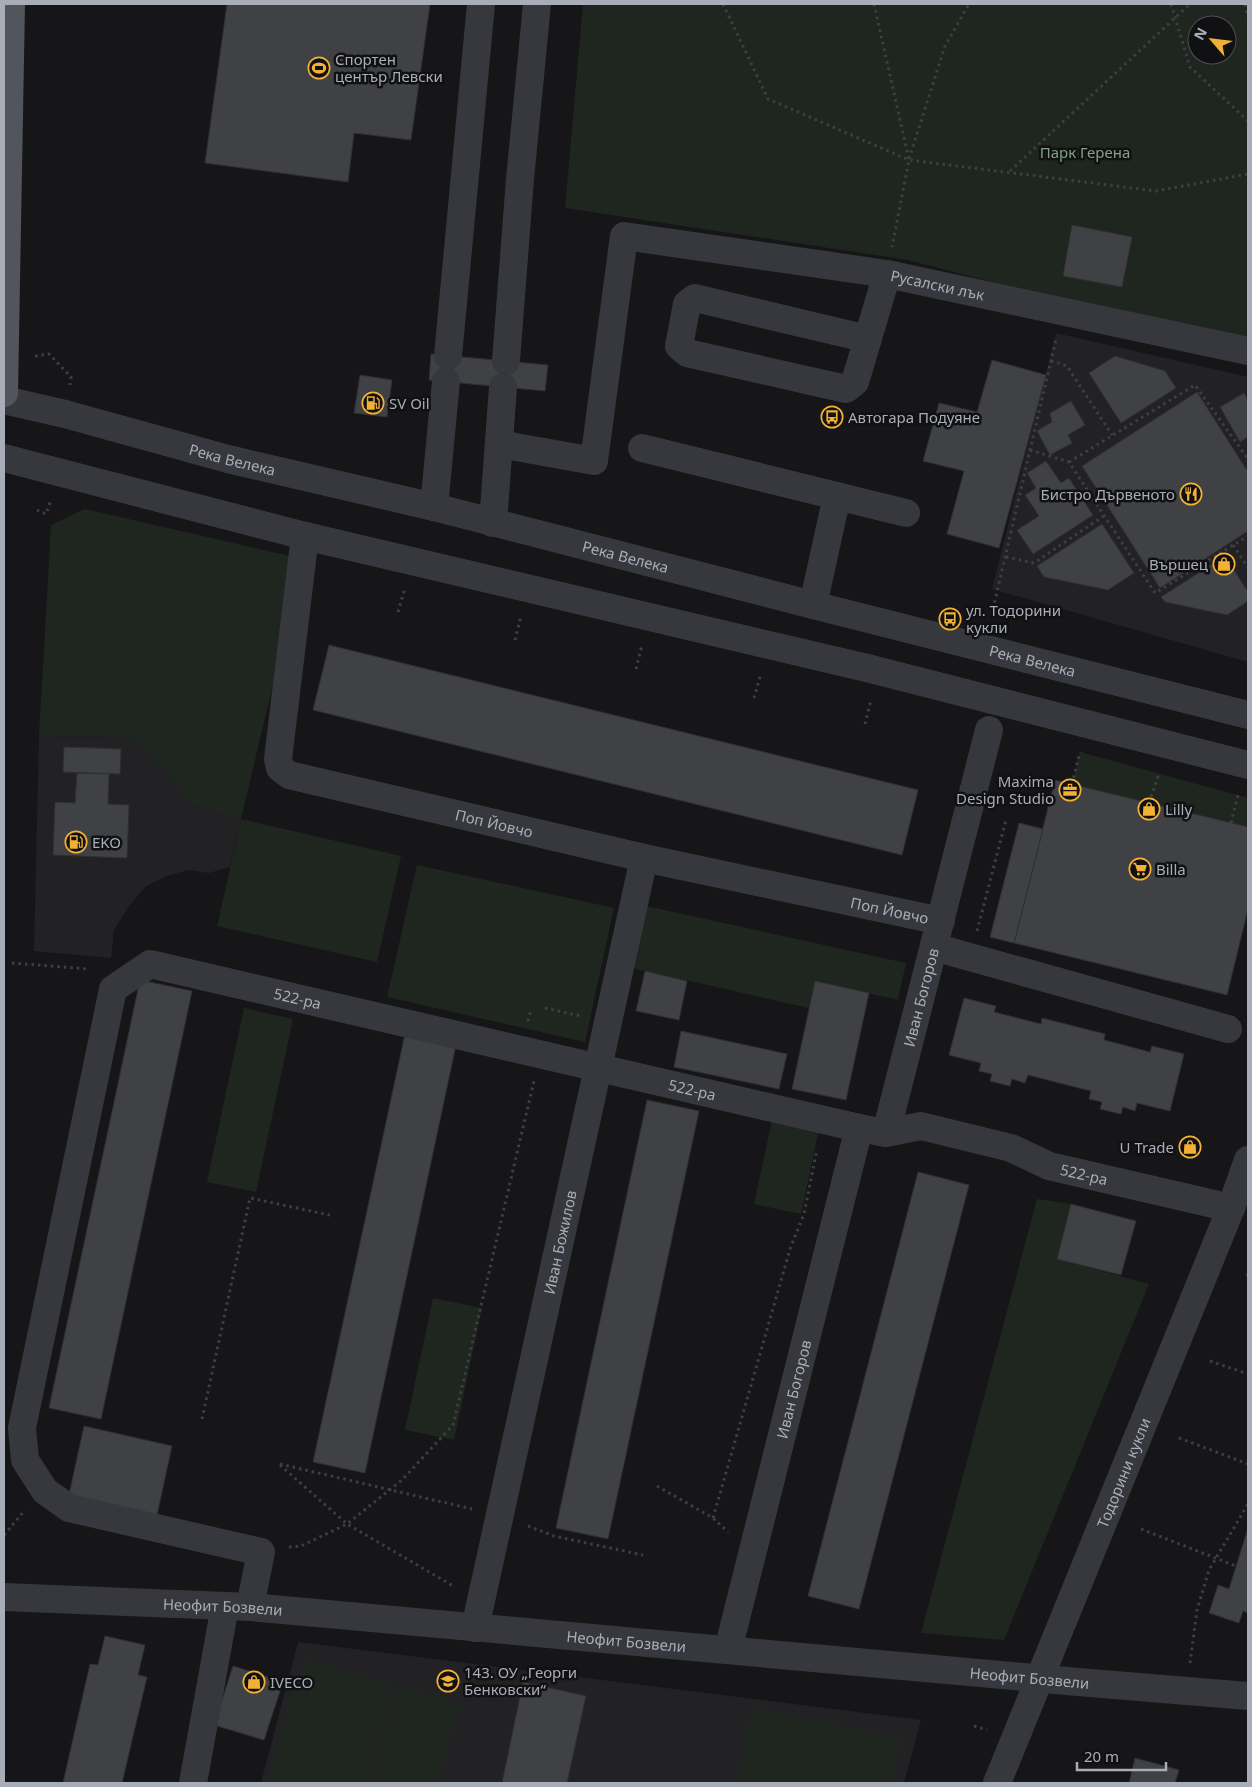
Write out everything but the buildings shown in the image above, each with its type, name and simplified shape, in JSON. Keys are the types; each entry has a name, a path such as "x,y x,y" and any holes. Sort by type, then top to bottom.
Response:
{"main road":[{"path":"4,393 11,4"}],"street":[{"path":"434,507 481,4"},
{"path":"493,523 520,179 538,4"},
{"name":"Русалски лък","path":"499,444 594,461 624,236 887,274 1248,351"},
{"path":"868,339 695,298 688,304 679,346 687,353 846,389 855,382 868,339 887,274"},
{"name":"Река Велека","path":"4,400 79,418 228,459 434,507 814,606 1248,715"},
{"path":"642,448 906,513"},
{"path":"4,458 305,536 867,668 1248,765"},
{"path":"814,606 837,496"},
{"name":"Поп Йовчо","path":"305,536 278,759 280,768 289,775 644,858 938,934 970,957 1228,1028"},
{"name":"Иван Богоров","path":"886,1133 990,730"},
{"name":"Иван Божилов","path":"474,1628 644,858"},
{"name":"522-ра","path":"261,1552 69,1508 45,1491 25,1460 22,1428 113,989 150,964 860,1128 886,1133 921,1126 1010,1148 1048,1166 1231,1208"},
{"name":"Иван Богоров","path":"728,1650 860,1128"},
{"name":"Тодорини кукли","path":"997,1783 1231,1208 1248,1160"},
{"path":"193,1783 238,1607 261,1552"},
{"name":"Неофит Бозвели","path":"4,1597 238,1607 1248,1696"}],"path":[{"path":"723,4 768,99 909,160 1009,171 1156,191 1248,174"},
{"path":"874,4 909,160"},
{"path":"887,274 909,160 945,46 969,4"},
{"path":"1171,4 1190,66 1248,121"},
{"path":"1009,171 1190,4"},
{"path":"1245,4 1248,18"},
{"path":"993,609 1063,312"},
{"path":"36,356 49,354 71,377 70,387"},
{"path":"1051,361 1068,366 1112,435"},
{"path":"1069,462 1195,385 1248,459"},
{"path":"1030,450 1069,462 1155,593 1248,536"},
{"path":"37,510 46,514 51,500"},
{"path":"1006,556 1034,563 1105,515"},
{"path":"1233,544 1248,568"},
{"path":"398,612 406,585"},
{"path":"515,640 522,614"},
{"path":"636,669 642,644"},
{"path":"754,698 760,673"},
{"path":"865,724 871,700"},
{"path":"1072,784 1080,752"},
{"path":"1149,803 1159,774"},
{"path":"1231,823 1238,795"},
{"path":"970,957 1006,820"},
{"path":"12,963 88,969"},
{"path":"545,1008 608,1022"},
{"path":"261,1552 301,1546 347,1524 402,1480 453,1425 541,1054"},
{"path":"713,1518 790,1249 804,1214 824,1119"},
{"path":"202,1419 250,1198 334,1216"},
{"path":"1210,1361 1248,1374"},
{"path":"1179,1438 1248,1464"},
{"path":"456,1588 347,1524 280,1464 499,1515 554,1536 642,1555"},
{"path":"658,1486 713,1518 752,1555"},
{"path":"1186,1691 1197,1610 1209,1570 1248,1504"},
{"path":"1141,1529 1236,1566"},
{"path":"974,1726 986,1730"}],"shaded area":[{"path":"1056,333 1248,377 1248,662 992,589"},
{"path":"39,736 132,737 193,804 241,820 230,867 209,873 188,870 167,876 146,886 129,906 114,930 111,958 34,951"},
{"name":"143. ОУ „Георги Бенковски“","path":"298,1642 921,1720 904,1783 261,1783"}],"green space":[{"name":"Парк Герена","path":"583,4 1248,4 1248,337 1083,306 908,260 565,208"},
{"path":"85,509 303,559 241,819 401,856 377,962 217,926 241,820 193,804 132,737 39,736 51,525"},
{"path":"1080,752 1248,798 1248,827 1072,784"},
{"path":"417,865 614,908 585,1042 387,997"},
{"path":"646,906 906,963 898,1000 815,981 809,1008 632,968"},
{"path":"244,1008 293,1019 256,1192 207,1182"},
{"path":"772,1120 819,1129 801,1214 754,1204"},
{"path":"1037,1199 1071,1204 1057,1259 1149,1284 1004,1640 921,1633"},
{"path":"433,1298 482,1308 454,1440 405,1430"},
{"path":"303,1659 394,1686 366,1783 266,1783"},
{"path":"398,1685 460,1704 437,1783 370,1783"},
{"path":"752,1707 902,1738 892,1783 736,1783"}],"place":[{"name":"Спортен център Левски","path":"319,68"},
{"name":"SV Oil","path":"373,403"},
{"name":"Автогара Подуяне","path":"832,417"},
{"name":"Бистро Дървеното","path":"1191,494"},
{"name":"Вършец","path":"1224,564"},
{"name":"ул. Тодорини кукли","path":"950,619"},
{"name":"Maxima Design Studio","path":"1070,790"},
{"name":"Lilly","path":"1149,809"},
{"name":"EKO","path":"76,842"},
{"name":"Billa","path":"1140,869"},
{"name":"U Trade","path":"1190,1147"},
{"name":"143. ОУ „Георги Бенковски“","path":"448,1681"},
{"name":"IVECO","path":"254,1682"}]}
